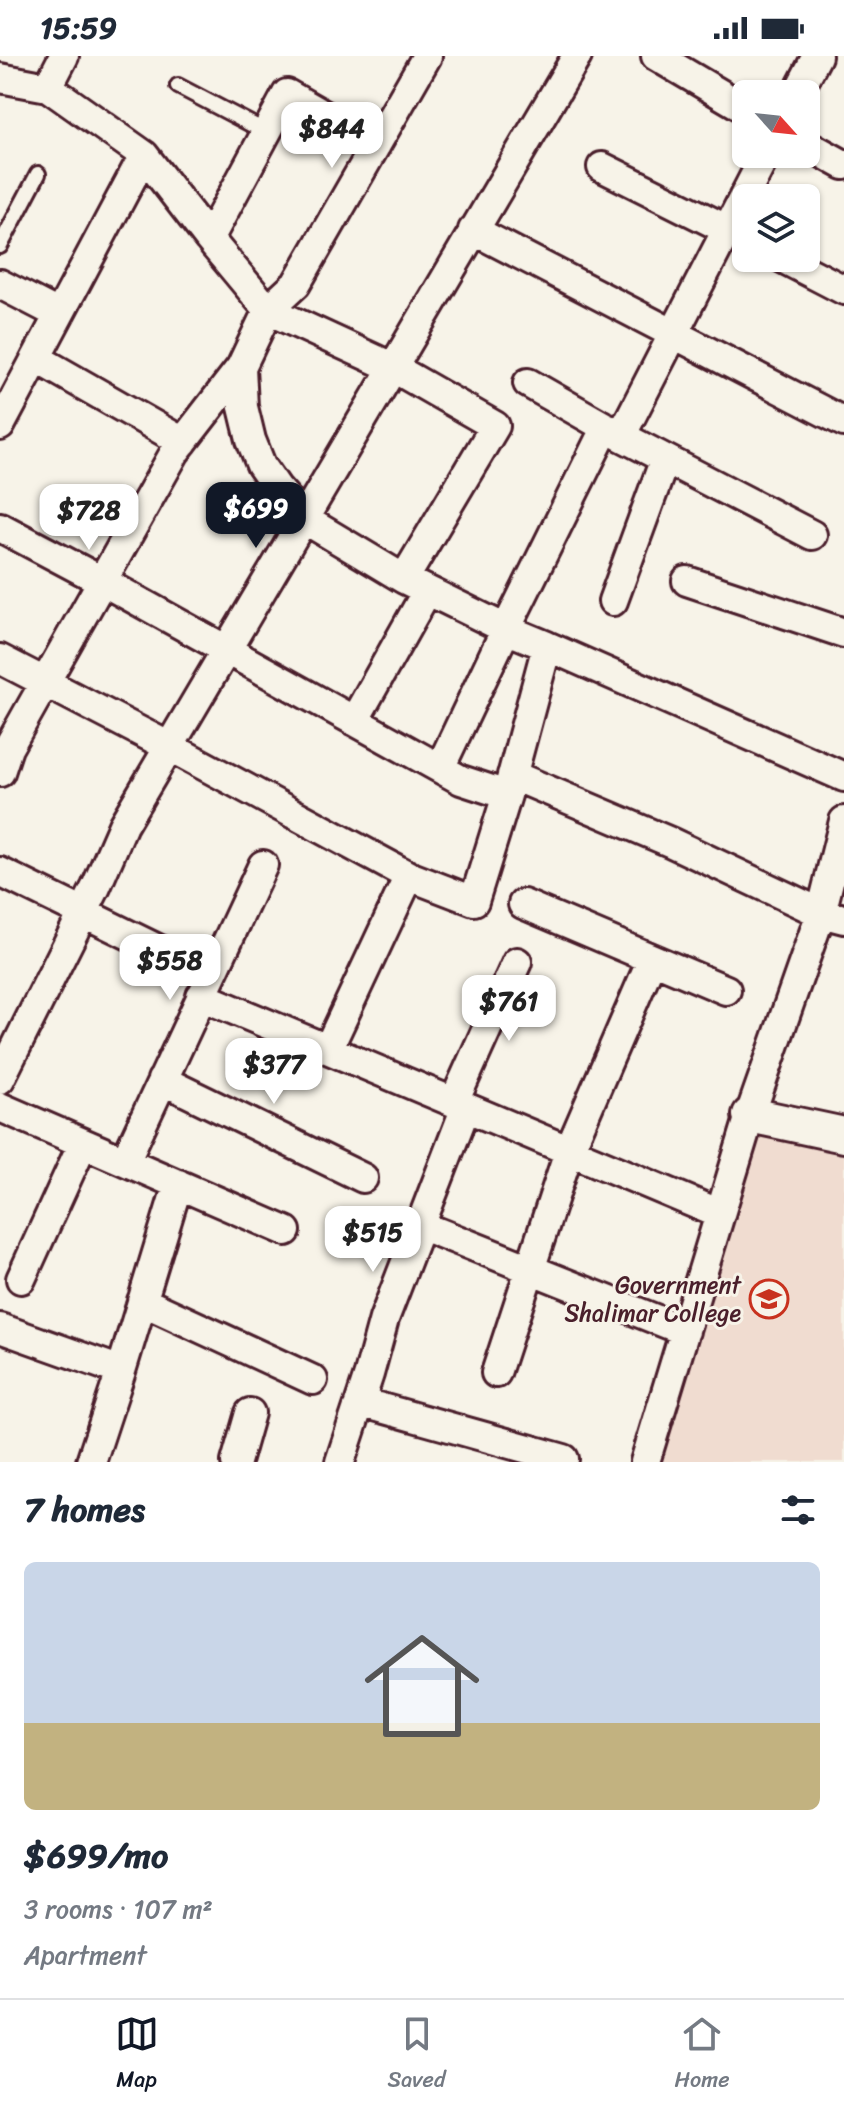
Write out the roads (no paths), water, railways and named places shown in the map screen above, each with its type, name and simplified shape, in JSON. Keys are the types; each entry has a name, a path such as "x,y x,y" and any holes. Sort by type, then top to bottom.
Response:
{"street":[{"path":"48,87 64,56"},
{"path":"3,755 175,452 241,367 268,310 296,284 427,56"},
{"path":"0,1078 83,913 123,825 577,56"},
{"path":"656,56 732,101"},
{"path":"804,80 817,56"},
{"path":"0,78 48,87 144,155 268,310 392,367 495,426 415,585 354,721"},
{"path":"209,239 287,94 376,145"},
{"path":"820,152 844,165"},
{"path":"1,423 144,155"},
{"path":"602,167 732,232"},
{"path":"473,230 844,422"},
{"path":"440,768 506,629 613,432 732,243"},
{"path":"809,272 844,290"},
{"path":"0,284 58,314"},
{"path":"36,358 183,442"},
{"path":"241,367 243,407 261,465 304,519 415,585 506,629 844,777"},
{"path":"528,383 613,432 812,535"},
{"path":"613,601 665,459"},
{"path":"0,527 461,780 509,785 670,842 833,916"},
{"path":"687,581 844,633"},
{"path":"0,659 409,876 474,901 547,646"},
{"path":"645,1462 750,1115 833,916 844,821"},
{"path":"125,1161 263,865"},
{"path":"0,872 83,913 206,986 328,1049 720,1214"},
{"path":"328,1049 409,876"},
{"path":"523,904 726,990"},
{"path":"496,1373 569,1151 652,959"},
{"path":"340,1462 384,1319 420,1225 460,1105 517,962"},
{"path":"162,1080 363,1178"},
{"path":"0,1107 286,1231"},
{"path":"750,1115 844,1135"},
{"path":"21,1279 83,1143"},
{"path":"91,1462 178,1184"},
{"path":"420,1225 685,1331"},
{"path":"142,1301 313,1380"},
{"path":"0,1328 121,1371"},
{"path":"360,1402 564,1459"},
{"path":"236,1462 250,1413"}],"lane":[{"path":"178,86 266,132"},
{"path":"0,246 38,174"}],"place":[{"name":"Government Shalimar College","path":"769,1299"}]}
